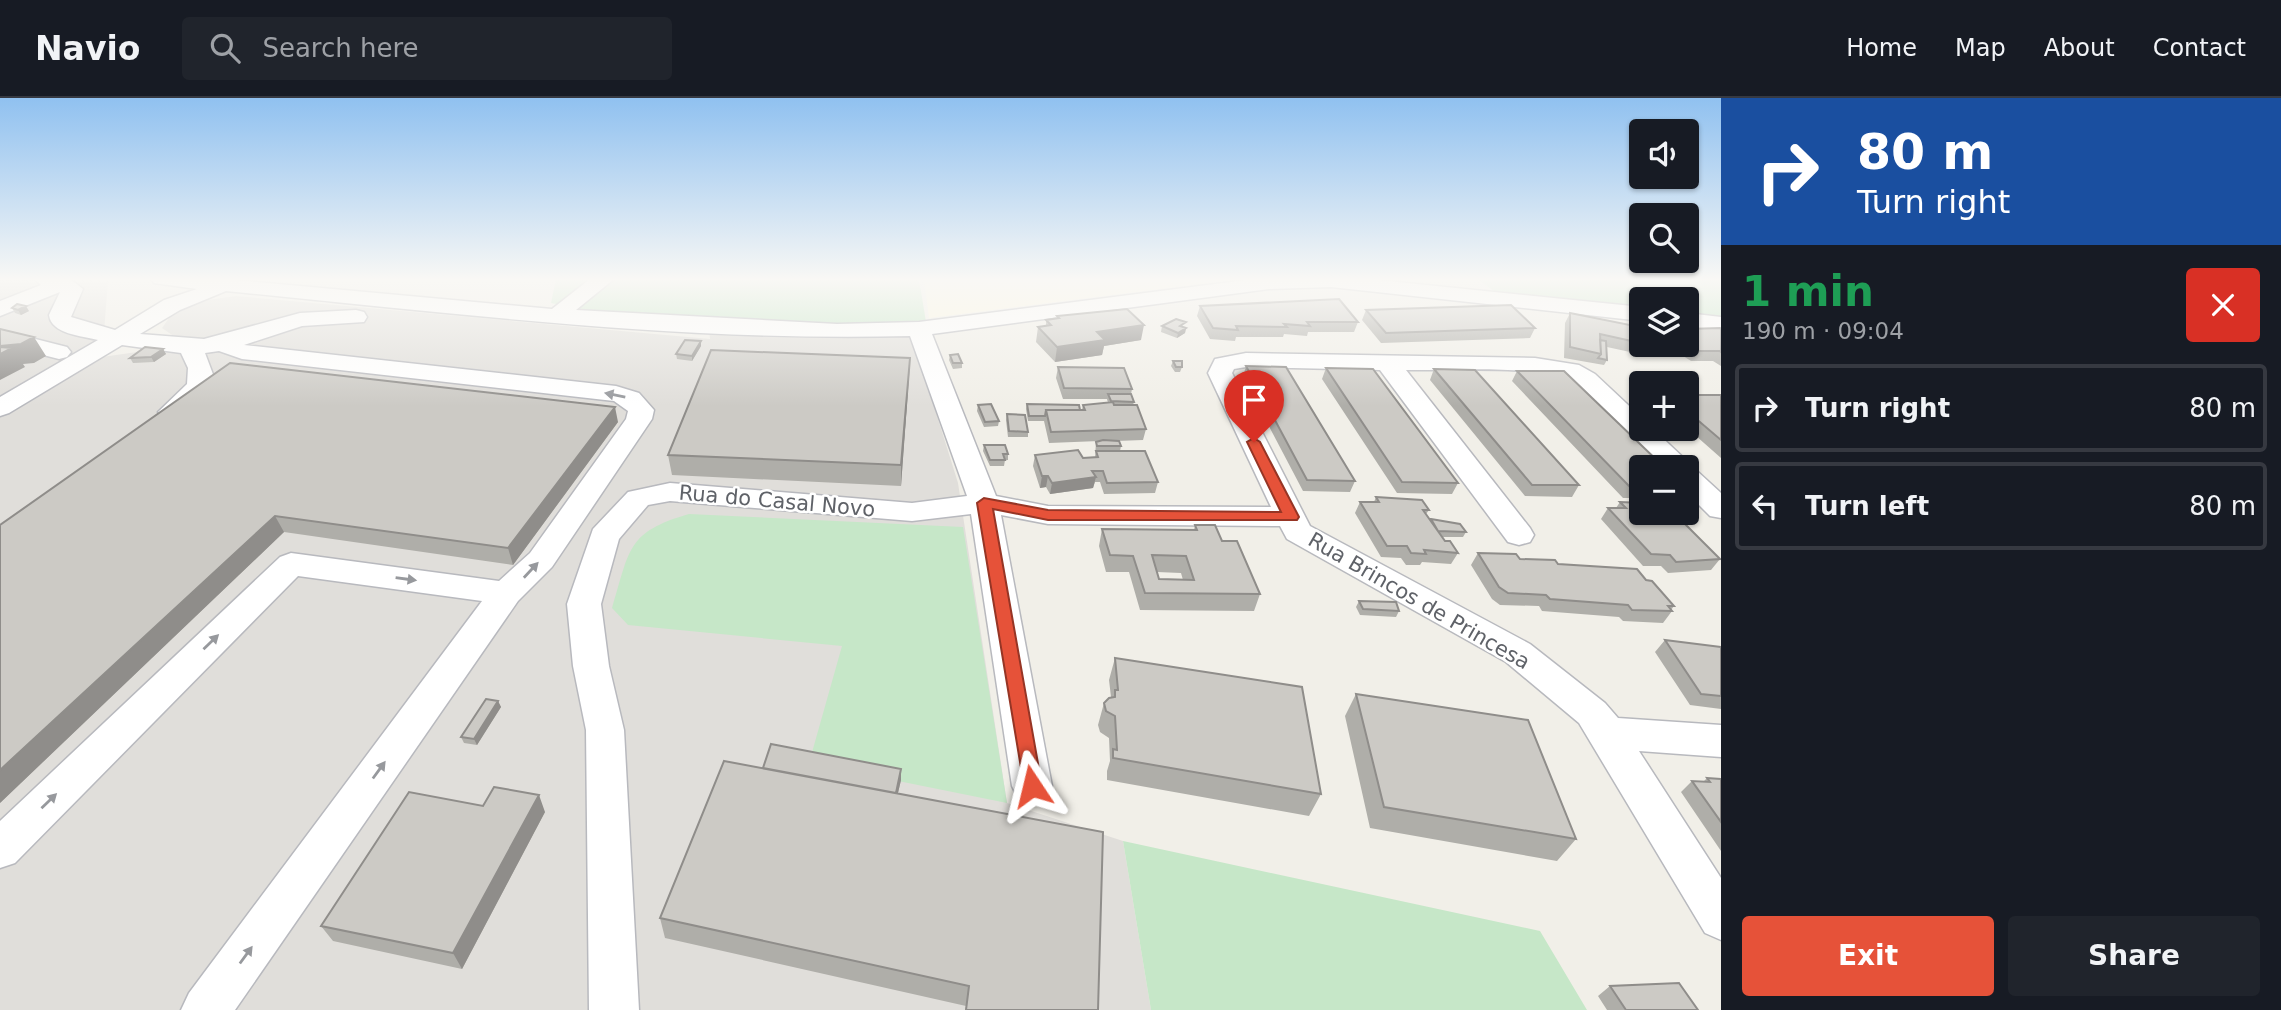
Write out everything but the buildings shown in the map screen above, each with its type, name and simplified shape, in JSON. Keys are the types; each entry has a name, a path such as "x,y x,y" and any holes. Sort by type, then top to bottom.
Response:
{"street":[{"path":"0,326 20,322"},
{"path":"63,322 122,336 242,352 616,394 638,404 641,410 639,419 541,560 506,593 206,1010"},
{"path":"0,408 145,322"},
{"path":"205,345 286,322"},
{"path":"401,322 568,338"},
{"path":"648,322 770,329 919,329 967,322"},
{"path":"1700,322 1721,324"},
{"path":"919,329 984,503 1032,786"},
{"path":"0,383 97,331"},
{"path":"0,337 59,352"},
{"path":"147,429 196,391 203,377 205,345"},
{"name":"Rua Brincos de Princesa","path":"1387,362 1261,360 1224,365 1220,373 1298,532 1518,653 1592,713 1608,733 1721,918"},
{"path":"203,377 243,369 319,361"},
{"path":"1387,362 1535,365 1570,370 1586,379 1665,455"},
{"path":"1387,362 1518,535"},
{"path":"1699,488 1721,509"},
{"name":"Rua do Casal Novo","path":"614,1010 606,730 591,666 584,604 604,536 638,498 670,492 912,512 984,503 1048,515 1292,517"},
{"path":"0,849 291,564 506,593"},
{"path":"1608,733 1721,741"}],"shaded area":[{"path":"0,322 105,322 102,357 151,350 175,337 162,328 167,322 518,322 710,339 708,322 764,322 908,323 958,483 1007,803 1123,841 1151,1010 0,1010"}],"green space":[{"path":"766,322 926,322 812,324"},
{"path":"689,514 963,527 1007,803 809,763 842,646 628,625 612,608 634,546 653,528"},
{"path":"1123,841 1540,931 1587,1010 1151,1010"}],"route":[{"path":"1032,786 984,503 1048,515 1292,517 1254,442"}]}
